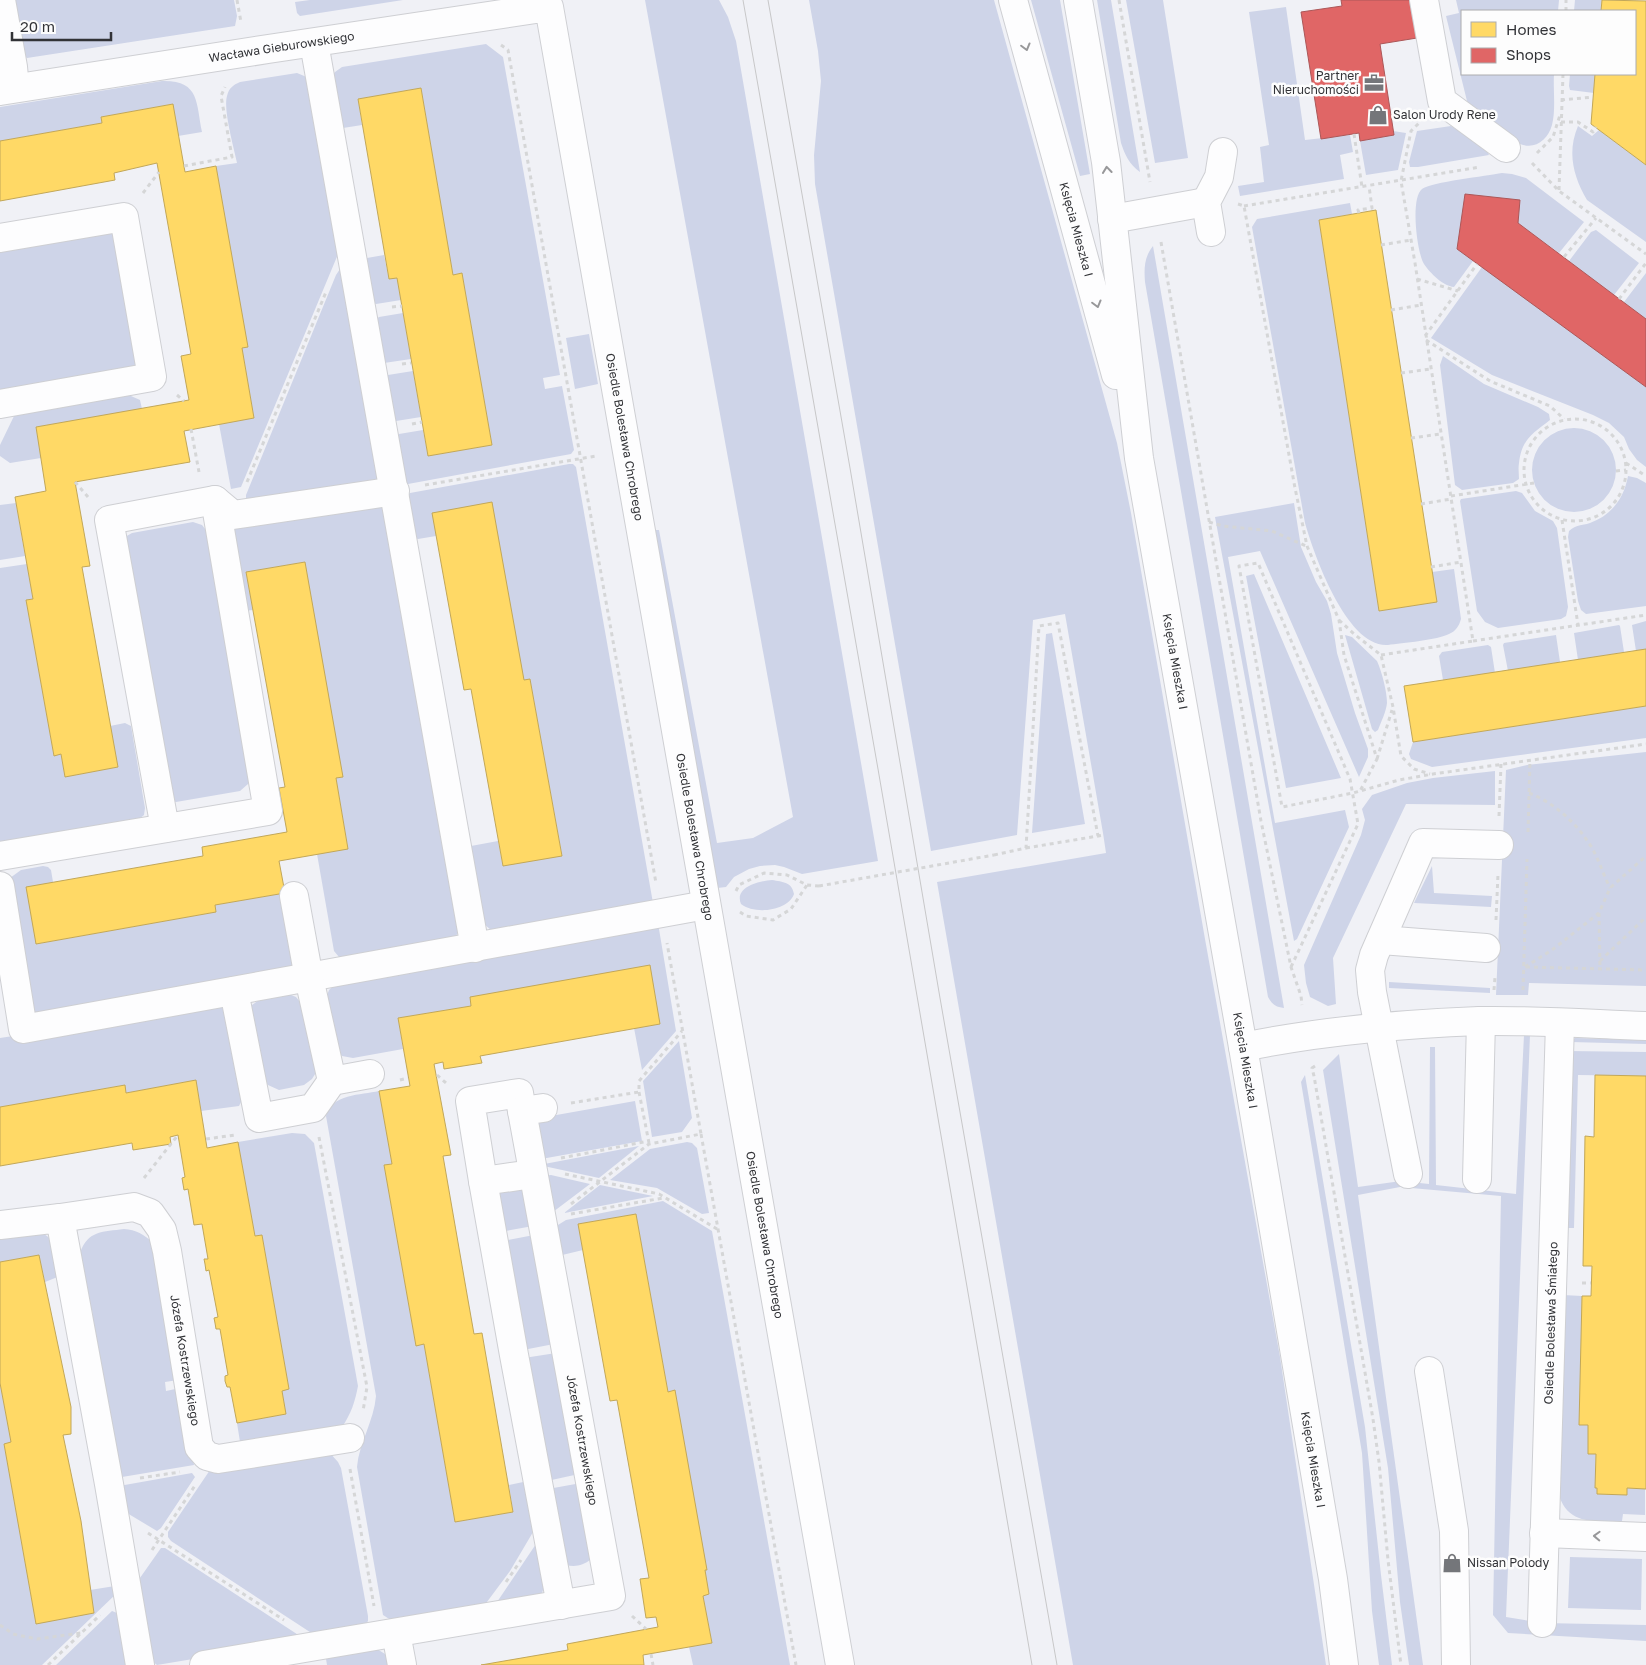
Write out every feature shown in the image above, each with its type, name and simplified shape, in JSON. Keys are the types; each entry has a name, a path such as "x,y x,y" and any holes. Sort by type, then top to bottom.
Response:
{"street":[{"name":"Wacława Gieburowskiego","path":"1,0 13,68 7,90 548,7"},
{"name":"Księcia Mieszka I","path":"1013,0 1139,458"},
{"name":"Księcia Mieszka I","path":"1078,0 1106,162 1139,458 1243,1047 1333,1579 1344,1665"},
{"path":"1424,0 1442,101 1508,157"},
{"name":"Osiedle Bolesława Chrobrego","path":"548,7 627,450 718,904 840,1665"},
{"path":"314,43 475,948"},
{"path":"1211,232 1206,202 1218,176 1223,152"},
{"path":"1060,173 1112,219 1206,202"},
{"path":"0,238 124,217 152,377 0,404"},
{"path":"165,828 109,520 217,506 394,491"},
{"path":"0,856 268,811 217,506"},
{"path":"1408,1174 1378,1027 1370,970 1374,955 1423,843 1499,845"},
{"path":"0,886 23,1029 718,904"},
{"path":"294,896 309,978 332,1081"},
{"path":"1381,940 1491,959"},
{"path":"234,991 259,1118 313,1108 332,1081 370,1074"},
{"path":"1243,1047 1305,1023 1378,1027 1488,1021 1646,1026"},
{"path":"1477,1179 1488,1021"},
{"name":"Osiedle Bolesława Śmiałego","path":"1542,1623 1560,1023"},
{"name":"Józefa Kostrzewskiego","path":"204,1665 481,1619 561,1605 612,1596 548,1222 532,1168 533,1109 519,1093 470,1101 561,1605"},
{"path":"483,1181 532,1168"},
{"name":"Józefa Kostrzewskiego","path":"0,1225 134,1207 150,1213 162,1230 168,1251 199,1447 207,1456 218,1460 350,1438"},
{"path":"60,1218 140,1665"},
{"path":"1429,1371 1454,1531 1456,1665"},
{"path":"1544,1534 1646,1537"},
{"path":"388,1634 402,1665"}],"path":[{"path":"237,0 242,30"},
{"path":"1119,0 1261,821 1291,967 1301,996 1305,1023"},
{"path":"496,42 508,50 796,1665"},
{"path":"1559,191 1560,115 1563,75"},
{"path":"184,166 232,157 221,96 226,83"},
{"path":"1561,100 1594,97"},
{"path":"1377,760 1344,655 1339,620 1307,546 1243,206 1401,181 1541,151 1553,137 1560,115"},
{"path":"1561,122 1578,122 1592,132 1596,127"},
{"path":"1411,131 1401,181 1473,641"},
{"path":"1354,134 1362,188"},
{"path":"1508,157 1559,191 1646,254"},
{"path":"1359,213 1358,210 1372,208 1369,186"},
{"path":"1564,257 1596,218"},
{"path":"1381,244 1411,240"},
{"path":"1619,299 1646,263"},
{"path":"1426,338 1477,264"},
{"path":"1417,279 1458,291"},
{"path":"217,506 327,290"},
{"path":"1391,310 1421,305"},
{"path":"1426,338 1490,381 1550,406 1565,420"},
{"path":"1401,374 1431,369"},
{"path":"1565,420 1586,420 1605,428 1619,444 1626,463 1622,491 1614,504 1604,513 1590,520 1576,522 1562,520 1539,508 1531,498 1525,485 1523,474 1527,449 1534,439 1548,427 1565,420"},
{"path":"191,430 217,506"},
{"path":"1411,438 1441,434"},
{"path":"394,491 627,450"},
{"path":"1626,463 1646,476"},
{"path":"1616,471 1626,470"},
{"path":"1421,504 1534,483"},
{"path":"1562,520 1578,626"},
{"path":"1209,522 1223,526 1272,531 1307,546"},
{"path":"1431,567 1461,562"},
{"path":"1291,967 1358,824 1353,793 1350,779 1258,563 1239,566 1282,807 1353,793 1360,792 1399,780 1646,744"},
{"path":"1380,655 1646,615"},
{"path":"1339,620 1380,655 1393,707 1400,756 1414,769 1434,774"},
{"path":"1026,848 1040,626 1049,624 1058,623 1098,836"},
{"path":"1360,792 1377,760 1393,707"},
{"path":"1528,832 1530,761"},
{"path":"1496,921 1501,764"},
{"path":"1530,793 1564,814 1577,828 1587,840 1610,888"},
{"path":"806,885 791,909 773,920 746,916 718,904 739,885 764,873 787,875 806,885 819,886 1104,835"},
{"path":"1523,999 1528,852"},
{"path":"1600,969 1599,913 1610,888 1646,856"},
{"path":"1599,913 1552,950 1525,967 1646,970"},
{"path":"1600,961 1646,917"},
{"path":"1488,1021 1491,959"},
{"path":"649,1143 638,1081 683,1031"},
{"path":"1312,1068 1373,1419 1401,1665"},
{"path":"533,1109 639,1092"},
{"path":"313,1108 367,1387"},
{"path":"532,1168 701,1134"},
{"path":"116,1210 156,1164 178,1135"},
{"path":"548,1222 649,1143"},
{"path":"532,1168 659,1194 718,1229"},
{"path":"548,1222 664,1198"},
{"path":"350,1438 349,1465 388,1634"},
{"path":"109,1484 184,1471"},
{"path":"198,1482 158,1539 322,1645"},
{"path":"481,1619 546,1525"},
{"path":"48,1665 127,1588"},
{"path":"0,1625 12,1634 37,1640 82,1633"},
{"path":"651,1654 653,1665"}],"shaded area":[{"path":"12,0 234,0 237,16 235,26 27,58 21,53"},
{"path":"310,0 403,0 300,16 297,13 295,2"},
{"path":"645,0 719,0 728,17 736,41 878,861 802,874 775,865 760,866 749,869 734,877 726,887 717,888 655,530 659,530 717,843 753,838 793,817"},
{"path":"809,0 994,0 1117,443 1131,513 1280,1357 1326,1665 1073,1665 937,882 1106,853 1103,833 1065,614 1033,620 1017,835 931,851 815,184 814,155 821,81"},
{"path":"1031,0 1060,0 1090,174 1080,176"},
{"path":"1097,0 1111,0 1140,172 1128,159 1121,143"},
{"path":"1126,0 1163,0 1188,158 1155,163"},
{"path":"1456,0 1559,0 1558,10 1461,10 1461,75 1554,75 1552,125 1544,139 1536,145 1526,146 1520,144 1467,101 1446,16 1459,13"},
{"path":"1575,0 1602,0 1601,10 1574,10"},
{"path":"1286,7 1305,140 1350,135 1353,152 1340,155 1344,179 1240,196 1238,186 1264,182 1260,147 1269,145 1249,12"},
{"path":"486,44 503,57 560,375 543,378 545,389 562,386 574,450 571,454 408,484 401,481 394,441 399,434 423,430 428,456 492,445 462,273 453,275 421,88 358,99 362,125 343,128 339,126 332,77 342,67"},
{"path":"297,73 309,78 341,247 241,487 231,489 219,424 254,418 242,348 247,347 216,166 237,163 226,102 229,91 235,84"},
{"path":"1570,75 1595,75 1594,93 1570,90"},
{"path":"162,81 183,84 190,89 197,103 202,132 178,136 172,104 101,117 102,123 0,141 0,107"},
{"path":"1451,126 1485,148 1489,155 1410,167 1409,162 1417,131"},
{"path":"1578,126 1592,136 1599,130 1646,165 1646,242 1587,200 1578,182 1573,164 1573,145"},
{"path":"1393,131 1406,133 1398,170 1366,175 1360,141"},
{"path":"1502,173 1526,178 1584,222 1559,253 1518,223 1458,249 1473,261 1454,287 1450,286 1437,279 1421,258 1416,226 1418,194 1427,186"},
{"path":"1350,203 1352,214 1319,220 1379,611 1436,602 1432,572 1454,569 1461,619 1458,626 1451,633 1429,640 1388,645 1373,642 1359,632 1334,597 1316,556 1305,523 1252,227 1257,219"},
{"path":"109,230 116,236 136,364 131,368 0,390 0,249"},
{"path":"1596,230 1639,263 1614,295 1569,261 1591,232"},
{"path":"1153,246 1284,1008 1274,1005 1268,997 1145,282 1145,263"},
{"path":"384,255 389,279 397,278 401,300 376,304 370,301 363,264 367,258"},
{"path":"1482,267 1646,387 1646,467 1637,460 1629,449 1624,437 1609,423 1492,375 1431,338"},
{"path":"340,269 378,477 375,481 246,500 246,495"},
{"path":"1646,273 1646,319 1624,302"},
{"path":"403,313 411,359 384,363 373,322 379,317"},
{"path":"589,334 598,384 575,389 566,338"},
{"path":"1443,356 1484,384 1538,407 1549,414 1550,420 1533,433 1525,443 1520,455 1519,479 1513,483 1462,490 1455,485 1440,365"},
{"path":"413,371 421,417 396,421 391,417 384,381 388,375"},
{"path":"122,392 140,400 142,409 36,427 41,458 10,463 0,456 0,445 15,414"},
{"path":"1574,428 1590,431 1604,440 1613,454 1616,470 1613,486 1604,500 1590,509 1574,512 1558,509 1544,500 1535,486 1532,470 1535,454 1544,440 1558,431"},
{"path":"573,464 576,467 653,903 500,931 491,930 484,924 471,846 498,841 503,866 562,855 530,679 524,680 436,536 418,539 412,537 407,495"},
{"path":"1628,476 1646,483 1646,606 1586,614 1581,610 1578,601 1568,537 1569,531 1577,526 1598,520 1611,510 1623,492"},
{"path":"1516,491 1522,493 1535,511 1553,521 1557,528 1568,607 1566,616 1561,619 1498,628 1485,622 1477,611 1460,501 1461,499"},
{"path":"369,502 385,507 461,928 454,939 345,959 339,957 334,951 317,854 348,848 305,562 246,572 253,610 244,611 232,532 237,528"},
{"path":"16,503 25,556 0,560 0,505"},
{"path":"1294,503 1301,547 1316,582 1327,601 1337,653 1368,749 1368,757 1359,777 1260,551 1228,557 1275,823 1345,810 1349,827 1297,939 1294,941 1215,517"},
{"path":"193,522 202,525 209,534 249,780 248,784 240,791 176,802 171,800 125,537 132,533"},
{"path":"27,564 33,599 26,600 54,756 61,754 65,777 118,767 110,726 125,723 131,726 145,808 144,815 139,819 0,848 0,568"},
{"path":"1254,574 1341,778 1286,788 1246,576"},
{"path":"1646,621 1646,649 1636,651 1632,625"},
{"path":"1619,625 1624,652 1578,660 1574,633"},
{"path":"1052,633 1085,824 1032,833 1046,634"},
{"path":"1345,635 1352,637 1377,661 1381,671 1387,703 1378,730 1375,732 1372,729"},
{"path":"1556,635 1560,662 1508,671 1504,643"},
{"path":"1488,645 1491,647 1495,673 1443,680 1439,656 1442,652"},
{"path":"1646,706 1646,738 1432,767 1411,759 1409,754 1413,742"},
{"path":"1646,752 1646,986 1529,983 1528,995 1496,995 1506,770 1527,765"},
{"path":"1495,771 1495,805 1406,804 1333,958 1336,1004 1328,1006 1310,997 1304,965 1361,835 1365,820 1362,809 1372,795 1407,783"},
{"path":"43,866 51,870 53,882 37,944 216,912 215,905 285,893 296,960 292,967 34,1016 10,878 21,870"},
{"path":"1432,866 1434,893 1492,896 1491,907 1414,903"},
{"path":"772,880 786,883 791,887 794,894 791,900 778,908 762,910 741,904 741,893 744,889"},
{"path":"658,923 676,1031 642,1070 634,1028 660,1024 470,997 471,1006 398,1018 403,1049 353,1058 342,1056 336,1050 326,998 329,990 334,985"},
{"path":"1389,982 1490,988 1490,993 1389,988"},
{"path":"286,993 296,997 305,1008 317,1071 312,1079 304,1085 279,1090 268,1085 262,1079 250,1017 252,1005 262,998"},
{"path":"218,1005 228,1015 243,1098 239,1106 201,1111 196,1080 126,1093 124,1085 0,1107 0,1038"},
{"path":"1524,1035 1530,1035 1506,1617 1542,1623 1646,1625 1646,1641 1508,1633 1493,1615 1501,1196 1400,1187 1358,1195 1423,1665 1409,1665 1400,1602 1388,1468 1323,1070 1339,1054 1358,1187 1401,1181 1429,1184 1430,1047 1435,1047 1436,1185 1516,1194"},
{"path":"1575,1038 1646,1040 1646,1044 1571,1042"},
{"path":"679,1041 692,1118 682,1132 652,1137 643,1081"},
{"path":"1568,1051 1646,1052 1646,1076 1578,1075 1574,1228 1565,1228"},
{"path":"1305,1075 1365,1427 1392,1665 1379,1665 1372,1611 1362,1453 1301,1082"},
{"path":"379,1091 392,1164 384,1165 416,1346 424,1344 455,1522 513,1512 509,1485 528,1481 536,1527 510,1571 481,1610 397,1624 383,1615 357,1467 376,1396 326,1116 329,1109 340,1099"},
{"path":"635,1101 642,1141 541,1159 534,1119"},
{"path":"292,1133 305,1134 314,1143 358,1386 352,1408 342,1427 241,1448 237,1423 286,1414 282,1391 289,1389 262,1235 255,1236 238,1142"},
{"path":"687,1142 692,1143 697,1148 709,1213 702,1214 657,1188 610,1180 650,1149"},
{"path":"639,1146 599,1178 539,1165"},
{"path":"551,1175 590,1184 549,1215 542,1176"},
{"path":"600,1185 653,1196 564,1213"},
{"path":"524,1188 533,1226 500,1232 496,1194 499,1190"},
{"path":"663,1201 712,1231 790,1665 693,1665 689,1647 712,1642 703,1596 709,1594 674,1390 668,1392 636,1214 579,1224 583,1250 558,1256 554,1230 566,1220"},
{"path":"124,1229 140,1233 153,1243 178,1380 165,1382 166,1391 180,1388 194,1465 116,1478 88,1318 93,1317 92,1310 87,1311 80,1253 83,1245 92,1236 103,1232"},
{"path":"39,1230 52,1240 60,1276 45,1282 39,1255 0,1262 0,1235"},
{"path":"534,1235 554,1344 523,1350 503,1241"},
{"path":"1563,1295 1582,1296 1579,1425 1588,1425 1588,1453 1596,1454 1595,1487 1597,1488 1597,1494 1627,1495 1627,1488 1645,1489 1645,1515 1623,1514 1622,1521 1592,1521 1575,1516 1562,1503 1558,1492"},
{"path":"556,1353 579,1474 547,1481 524,1358"},
{"path":"0,1383 11,1442 4,1444 36,1623 94,1613 90,1590 115,1586 117,1593 42,1665 0,1665"},
{"path":"329,1452 341,1468 368,1621 365,1625 316,1636 171,1541 168,1537 168,1532 210,1470"},
{"path":"192,1473 195,1477 161,1528 157,1531 122,1510 119,1486"},
{"path":"581,1483 591,1559 582,1565 569,1566 566,1565 548,1489"},
{"path":"536,1544 546,1581 542,1593 532,1601 495,1605"},
{"path":"161,1548 165,1548 306,1640 157,1665 147,1657 135,1585"},
{"path":"1570,1557 1642,1559 1641,1610 1568,1608"},
{"path":"112,1611 122,1615 126,1665 56,1665"},
{"path":"377,1649 385,1654 392,1665 327,1665 326,1659 329,1655"}],"building: Homes":[{"path":"1602,0 1646,1 1646,165 1591,124 1595,75 1636,75 1636,10 1601,10"},
{"path":"421,88 453,275 462,273 492,445 428,456 397,278 389,279 358,99"},
{"path":"173,104 185,172 216,166 248,347 242,348 254,418 184,431 190,462 75,482 90,566 82,567 118,767 65,777 61,754 54,756 26,600 33,599 15,497 46,491 36,427 189,400 181,356 191,354 157,163 114,173 115,180 0,201 0,141 102,123 101,117"},
{"path":"1376,210 1437,602 1379,611 1319,220"},
{"path":"492,502 524,680 530,679 562,856 503,866 471,689 464,690 432,513"},
{"path":"305,562 343,777 336,778 348,849 279,861 285,893 215,905 216,912 36,944 26,887 203,856 202,847 287,832 279,788 285,787 246,572"},
{"path":"1646,649 1646,706 1413,742 1404,686"},
{"path":"650,965 660,1024 480,1056 482,1063 444,1069 443,1062 434,1064 451,1155 443,1156 468,1300 474,1334 482,1333 513,1512 455,1522 424,1344 416,1346 384,1165 392,1164 379,1091 410,1086 398,1018 471,1006 470,997"},
{"path":"1595,1075 1646,1076 1646,1489 1627,1488 1627,1495 1597,1494 1597,1488 1595,1488 1596,1454 1588,1454 1588,1425 1579,1425 1582,1296 1591,1296 1592,1266 1583,1266 1585,1136 1594,1137"},
{"path":"196,1080 207,1148 238,1142 255,1236 262,1235 289,1389 282,1391 286,1414 237,1423 230,1387 227,1387 225,1381 225,1376 228,1375 220,1329 216,1329 214,1318 218,1317 209,1270 206,1271 204,1259 208,1259 202,1224 194,1225 188,1189 184,1190 182,1178 185,1177 178,1135 170,1137 171,1144 133,1150 132,1143 0,1166 0,1107 125,1085 126,1093"},
{"path":"636,1214 668,1392 675,1390 707,1570 705,1570 709,1594 703,1596 712,1643 643,1655 644,1665 481,1665 568,1650 567,1644 658,1627 656,1617 646,1618 640,1579 649,1578 617,1400 610,1401 578,1224"},
{"path":"39,1255 71,1407 71,1434 63,1435 81,1521 94,1613 36,1624 4,1444 11,1442 0,1383 0,1262"}],"building: Shops":[{"path":"1341,0 1411,0 1417,38 1380,44 1394,135 1360,141 1359,133 1321,139 1301,12 1342,6"},
{"path":"1465,194 1520,200 1518,223 1646,319 1646,387 1457,249"}],"tram line":[{"path":"743,0 1032,1665"},
{"path":"768,0 1057,1665"}],"place":[{"name":"Partner Nieruchomości","path":"1374,83"},
{"name":"Salon Urody Rene","path":"1378,115"},
{"name":"Nissan Polody","path":"1452,1563"}]}
